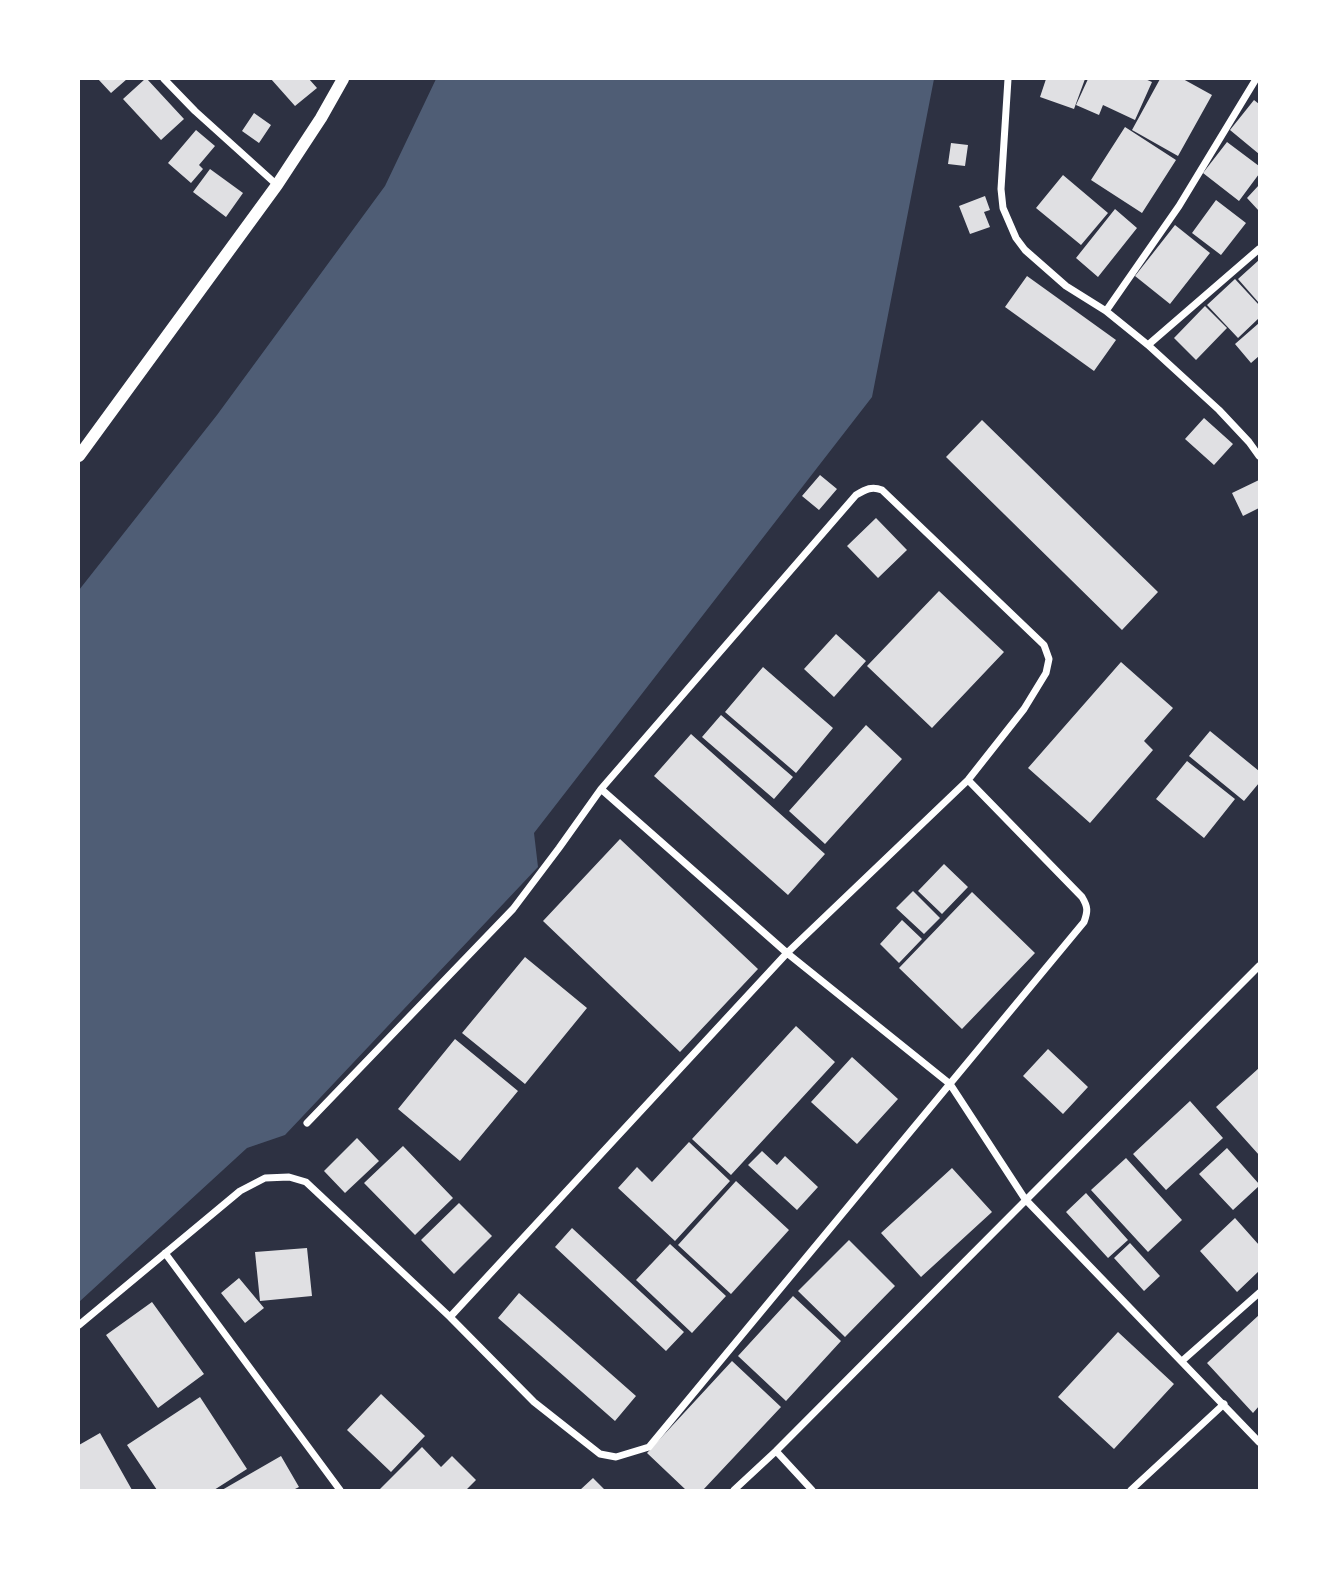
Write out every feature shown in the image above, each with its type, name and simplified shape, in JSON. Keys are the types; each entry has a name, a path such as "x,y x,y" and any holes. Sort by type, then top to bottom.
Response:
{"street":[{"path":"164,79 195,111 277,185"},
{"path":"79,456 277,185 343,79"},
{"path":"1008,79 1001,188 1003,208 1016,239 1066,286 1106,311 1148,345 1219,410 1259,456"},
{"path":"1106,311 1179,205 1256,79"},
{"path":"1148,345 1259,249"},
{"path":"307,1123 513,909 601,789 856,495 868,488 882,490 1044,645 1049,659 1046,673 1024,709 968,780 787,953 450,1317"},
{"path":"79,1325 240,1191 265,1178 289,1177 306,1182 450,1317 534,1402 600,1454 616,1457 649,1447 1084,922 1088,911 1082,897 968,780"},
{"path":"601,789 787,953 950,1084 1025,1199 1259,1441"},
{"path":"734,1490 1259,966"},
{"path":"165,1252 340,1490"},
{"path":"1182,1361 1259,1293"},
{"path":"1131,1490 1224,1404"},
{"path":"776,1451 812,1490"}],"water":[{"path":"436,79 934,79 872,397 534,833 538,867 285,1135 247,1148 79,1302 79,590 217,415 385,186"}],"building":[{"path":"98,79 127,79 111,93"},
{"path":"145,79 184,119 161,140 123,99"},
{"path":"271,79 309,79 317,88 295,106"},
{"path":"1046,79 1085,79 1074,109 1040,97"},
{"path":"1088,79 1145,79 1152,82 1135,120 1103,105 1099,115 1076,105"},
{"path":"1160,79 1183,79 1212,95 1178,156 1132,130"},
{"path":"1254,100 1259,104 1259,154 1230,130"},
{"path":"254,113 271,125 259,143 242,131"},
{"path":"1125,127 1176,160 1142,213 1091,180"},
{"path":"196,130 215,146 199,165 203,169 191,183 168,163"},
{"path":"1227,142 1259,166 1259,174 1239,201 1203,173"},
{"path":"951,143 968,145 965,166 948,164"},
{"path":"210,169 243,193 226,217 193,192"},
{"path":"1063,175 1108,213 1081,245 1036,208"},
{"path":"1259,185 1259,211 1247,198"},
{"path":"985,196 990,210 984,212 990,227 970,234 959,206"},
{"path":"1216,200 1246,223 1221,255 1192,233"},
{"path":"1115,209 1137,228 1098,277 1076,258"},
{"path":"1175,225 1210,253 1170,304 1135,276"},
{"path":"1259,260 1259,303 1238,279"},
{"path":"1027,276 1116,340 1094,371 1005,307"},
{"path":"1235,279 1259,305 1259,318 1238,338 1207,305"},
{"path":"1205,306 1227,328 1196,360 1174,338"},
{"path":"1259,323 1259,356 1251,363 1235,344"},
{"path":"1204,418 1233,444 1214,465 1185,439"},
{"path":"982,420 1158,592 1122,630 946,457"},
{"path":"820,475 837,489 819,510 802,496"},
{"path":"1259,480 1259,508 1243,516 1232,493"},
{"path":"876,518 907,550 878,578 847,546"},
{"path":"939,591 1004,652 932,728 867,666"},
{"path":"836,634 866,661 834,697 804,669"},
{"path":"1121,662 1173,708 1144,741 1153,750 1090,823 1028,768"},
{"path":"763,667 833,728 796,773 725,712"},
{"path":"721,715 793,777 774,799 702,737"},
{"path":"866,725 902,759 825,844 789,811"},
{"path":"1210,731 1259,771 1259,783 1244,801 1189,756"},
{"path":"691,734 825,854 788,895 654,776"},
{"path":"1187,761 1235,799 1204,838 1156,799"},
{"path":"620,839 758,969 680,1052 543,921"},
{"path":"944,864 968,887 942,914 918,891"},
{"path":"913,891 940,918 924,934 896,908"},
{"path":"972,892 1035,953 962,1029 899,968"},
{"path":"902,920 922,939 899,963 880,944"},
{"path":"525,957 587,1008 525,1084 462,1033"},
{"path":"796,1026 835,1062 731,1175 692,1139"},
{"path":"455,1039 518,1091 460,1161 398,1109"},
{"path":"1048,1049 1088,1087 1063,1114 1023,1076"},
{"path":"852,1057 898,1099 857,1144 811,1102"},
{"path":"1259,1068 1259,1155 1216,1107"},
{"path":"1190,1101 1223,1138 1166,1190 1133,1154"},
{"path":"357,1138 379,1161 345,1193 324,1171"},
{"path":"689,1142 730,1181 675,1241 618,1188 637,1167 652,1182"},
{"path":"403,1146 453,1198 415,1235 364,1183"},
{"path":"1227,1148 1259,1184 1233,1210 1199,1174"},
{"path":"762,1151 777,1165 785,1156 818,1187 797,1210 748,1165"},
{"path":"1126,1158 1182,1220 1148,1252 1091,1190"},
{"path":"952,1168 992,1212 921,1277 881,1233"},
{"path":"736,1181 789,1230 731,1294 678,1245"},
{"path":"1086,1193 1128,1240 1108,1258 1066,1212"},
{"path":"459,1203 492,1236 454,1274 421,1240"},
{"path":"1235,1218 1259,1245 1259,1271 1237,1292 1200,1251"},
{"path":"572,1228 684,1332 666,1351 555,1247"},
{"path":"849,1240 895,1286 845,1337 798,1291"},
{"path":"1130,1243 1160,1276 1144,1291 1114,1258"},
{"path":"670,1244 726,1296 692,1333 636,1280"},
{"path":"307,1248 312,1296 260,1301 255,1252"},
{"path":"239,1278 264,1308 245,1323 221,1293"},
{"path":"519,1293 636,1396 615,1421 498,1318"},
{"path":"793,1296 841,1341 786,1401 738,1356"},
{"path":"152,1302 204,1374 158,1408 106,1335"},
{"path":"1259,1315 1259,1406 1253,1413 1207,1363"},
{"path":"1118,1332 1174,1384 1114,1449 1058,1397"},
{"path":"732,1361 781,1407 703,1490 686,1490 647,1453"},
{"path":"381,1394 425,1436 391,1472 347,1430"},
{"path":"200,1397 247,1469 214,1490 157,1490 127,1445"},
{"path":"100,1433 132,1490 79,1490 79,1445"},
{"path":"422,1447 441,1467 452,1456 476,1480 466,1490 379,1490"},
{"path":"281,1456 299,1487 293,1490 222,1490"},
{"path":"593,1478 605,1490 580,1490"}]}
